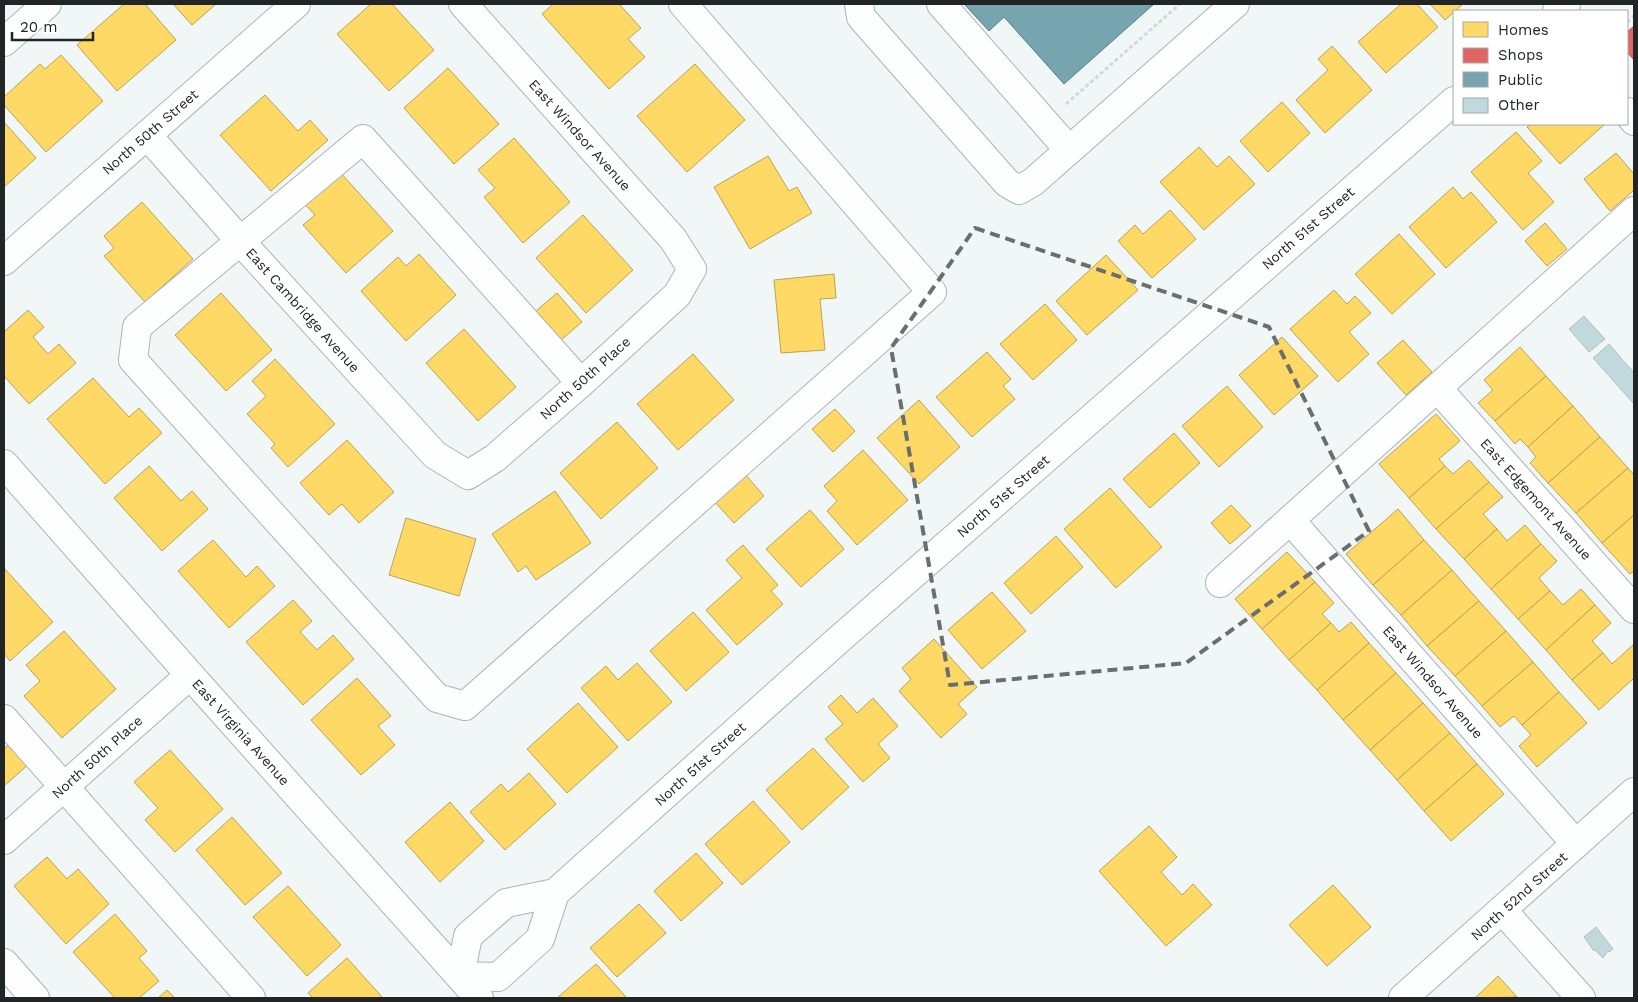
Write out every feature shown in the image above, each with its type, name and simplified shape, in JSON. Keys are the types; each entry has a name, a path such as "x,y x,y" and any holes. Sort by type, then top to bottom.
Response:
{"street":[{"path":"4,42 47,4"},
{"name":"North 50th Street","path":"4,261 296,4"},
{"name":"East Windsor Avenue","path":"463,4 673,239 692,269"},
{"path":"581,383 363,139 137,327 133,360 437,698 465,706 932,292 683,4"},
{"path":"859,4 861,17 1007,183 1019,190 1033,182 1235,4"},
{"path":"941,4 1069,150"},
{"name":"North 51st Street","path":"555,893 866,616 1453,102"},
{"name":"East Cambridge Avenue","path":"147,135 241,242 435,455 468,475"},
{"path":"1220,583 1634,211"},
{"name":"North 50th Place","path":"468,475 495,458 581,383 676,295 692,269"},
{"name":"East Edgemont Avenue","path":"1438,388 1634,609"},
{"name":"East Virginia Avenue","path":"4,464 479,998"},
{"name":"East Windsor Avenue","path":"1290,520 1576,844"},
{"name":"North 50th Place","path":"4,840 190,675"},
{"path":"4,719 252,998"},
{"name":"North 52nd Street","path":"1403,998 1503,911 1634,792"},
{"path":"555,893 540,939 498,977 460,976 468,936 506,903 555,893"},
{"path":"1503,911 1581,998"},
{"path":"4,963 35,998"}],"path":[{"path":"1044,123 1180,4"}],"highlighted area":[{"path":"975,228 1269,327 1369,531 1186,663 950,685 891,348"}],"building: Homes":[{"path":"124,4 145,4 176,40 117,91 77,45"},
{"path":"173,4 216,4 192,25"},
{"path":"371,4 392,4 434,50 389,91 337,34"},
{"path":"553,4 619,4 641,28 628,39 645,57 609,89 542,14"},
{"path":"1401,4 1417,4 1438,27 1386,73 1358,42"},
{"path":"1430,4 1463,4 1456,10 1453,10 1453,13 1445,20"},
{"path":"1332,46 1372,90 1325,133 1296,100 1328,70 1318,59"},
{"path":"61,55 103,101 46,152 4,105 4,97 40,64 45,69"},
{"path":"695,64 745,120 687,172 637,116"},
{"path":"448,68 499,124 454,164 404,108"},
{"path":"265,95 298,131 310,120 328,140 271,191 220,135"},
{"path":"1282,102 1310,133 1268,172 1240,141"},
{"path":"4,122 36,158 4,187"},
{"path":"1530,125 1604,125 1560,164 1527,127"},
{"path":"1516,132 1542,161 1528,173 1554,202 1523,230 1471,172"},
{"path":"514,138 570,202 523,243 484,197 495,188 478,170"},
{"path":"1199,147 1217,167 1229,156 1255,184 1204,230 1160,182"},
{"path":"1616,153 1634,174 1634,190 1610,211 1584,179"},
{"path":"768,156 789,191 797,187 812,213 750,249 714,187"},
{"path":"339,171 393,231 346,273 303,225 315,215 303,202"},
{"path":"1453,187 1463,199 1471,192 1497,222 1446,268 1409,227"},
{"path":"142,202 193,259 145,302 104,256 114,248 104,236"},
{"path":"1170,210 1196,239 1152,278 1118,241 1135,225 1143,234"},
{"path":"583,215 633,270 586,313 536,258"},
{"path":"1545,223 1567,249 1547,266 1525,241"},
{"path":"1399,234 1435,274 1392,314 1355,274"},
{"path":"419,254 456,295 406,341 361,291 398,257 406,266"},
{"path":"1106,255 1138,290 1087,335 1056,301"},
{"path":"834,274 836,298 820,299 825,350 781,353 774,280"},
{"path":"1334,290 1347,304 1355,296 1371,313 1349,332 1369,354 1338,382 1290,329"},
{"path":"221,293 272,350 226,391 175,335"},
{"path":"557,293 582,322 561,340 536,311"},
{"path":"1045,304 1077,340 1033,380 1000,344"},
{"path":"28,310 44,327 33,337 48,354 59,344 76,363 29,404 4,376 4,332"},
{"path":"464,329 516,387 478,421 426,363"},
{"path":"1282,337 1318,376 1274,415 1239,375"},
{"path":"1403,340 1432,372 1406,395 1377,363"},
{"path":"1520,347 1546,376 1495,421 1478,403 1493,390 1484,380"},
{"path":"987,352 1011,379 1003,386 1015,399 972,437 936,397"},
{"path":"693,354 734,400 678,450 637,404"},
{"path":"275,359 335,424 288,467 271,448 275,444 247,414 266,396 252,381"},
{"path":"1546,376 1573,406 1528,447 1520,439 1515,444 1495,421"},
{"path":"93,378 129,417 139,408 162,433 105,484 47,419"},
{"path":"1227,386 1263,427 1219,467 1182,426"},
{"path":"919,400 960,447 919,484 877,438"},
{"path":"1573,406 1600,437 1548,483 1530,463 1536,457 1528,447"},
{"path":"835,409 855,431 833,452 812,429"},
{"path":"1436,414 1460,441 1439,459 1445,466 1409,498 1379,464"},
{"path":"617,422 658,468 601,519 560,473"},
{"path":"1174,433 1200,463 1150,508 1123,479"},
{"path":"1600,437 1628,468 1576,513 1548,483"},
{"path":"347,440 394,492 359,523 342,504 329,515 300,483"},
{"path":"863,450 908,500 857,545 827,511 837,501 824,486"},
{"path":"1469,460 1489,482 1436,529 1409,498 1445,466 1453,474"},
{"path":"149,466 181,501 192,491 208,509 162,551 114,498"},
{"path":"1628,468 1634,475 1634,515 1602,543 1576,513"},
{"path":"744,473 764,496 734,523 713,500"},
{"path":"1489,482 1503,497 1483,514 1497,529 1464,559 1436,529"},
{"path":"1110,488 1162,547 1116,588 1064,529"},
{"path":"555,491 591,543 536,580 526,566 518,572 492,534"},
{"path":"1231,505 1251,526 1230,544 1211,523"},
{"path":"1398,509 1424,540 1373,585 1346,554"},
{"path":"810,510 844,549 801,587 766,549"},
{"path":"1634,515 1634,571 1630,574 1602,543"},
{"path":"406,518 476,539 459,596 389,575"},
{"path":"1525,525 1541,544 1491,589 1464,559 1497,529 1507,541"},
{"path":"1056,536 1083,567 1031,614 1004,583"},
{"path":"213,540 246,577 257,566 275,586 229,628 178,571"},
{"path":"1424,540 1452,570 1401,615 1373,585"},
{"path":"1541,544 1557,561 1539,578 1550,591 1518,619 1491,589"},
{"path":"743,545 778,585 771,591 783,604 737,645 706,610 742,578 726,560"},
{"path":"1287,552 1315,582 1262,629 1235,599"},
{"path":"4,568 53,622 10,661 4,654"},
{"path":"1452,570 1479,601 1427,646 1401,615"},
{"path":"1315,582 1334,603 1322,614 1331,623 1289,660 1262,629"},
{"path":"1581,589 1595,605 1546,650 1518,619 1550,591 1563,605"},
{"path":"992,592 1026,631 982,669 948,630"},
{"path":"293,600 312,621 300,632 317,650 333,635 354,659 303,705 246,642"},
{"path":"1479,601 1506,631 1455,676 1427,646"},
{"path":"1595,605 1611,623 1592,641 1603,653 1572,680 1546,650"},
{"path":"693,612 729,652 686,691 650,651"},
{"path":"1351,622 1369,643 1317,690 1289,660 1331,623 1339,632"},
{"path":"64,631 116,689 62,738 24,696 40,681 26,665"},
{"path":"1506,631 1533,662 1482,706 1455,676"},
{"path":"934,639 977,687 958,704 967,714 941,738 899,691 911,679 902,668"},
{"path":"1369,643 1396,673 1343,720 1317,690"},
{"path":"1634,644 1634,678 1599,710 1572,680 1603,653 1612,664"},
{"path":"1533,662 1559,692 1522,725 1514,716 1500,727 1482,706"},
{"path":"637,663 672,702 628,741 581,688 606,666 618,680"},
{"path":"1396,673 1423,703 1370,750 1343,720"},
{"path":"357,678 391,716 378,726 395,745 361,775 311,720"},
{"path":"1559,692 1587,723 1537,767 1519,746 1531,735 1522,725"},
{"path":"841,695 857,713 873,698 898,726 878,744 890,758 863,782 825,739 843,724 828,707"},
{"path":"578,703 618,747 567,793 527,749"},
{"path":"1423,703 1450,733 1397,780 1370,750"},
{"path":"1450,733 1477,764 1424,811 1397,780"},
{"path":"10,743 29,764 4,786 4,749"},
{"path":"813,748 849,787 802,830 766,790"},
{"path":"170,750 223,809 175,852 145,820 158,808 134,782"},
{"path":"1477,764 1504,794 1451,841 1424,811"},
{"path":"529,773 556,804 505,850 470,812 501,784 508,792"},
{"path":"753,801 790,842 742,885 705,844"},
{"path":"450,802 484,841 440,882 405,842"},
{"path":"232,817 282,873 245,905 196,850"},
{"path":"1149,826 1177,857 1161,872 1182,895 1193,884 1212,905 1166,946 1099,871"},
{"path":"696,853 723,883 681,921 654,891"},
{"path":"47,857 67,879 78,869 109,904 66,944 14,886"},
{"path":"1333,885 1371,927 1327,966 1289,925"},
{"path":"288,886 341,945 307,976 253,917"},
{"path":"639,904 666,933 617,977 590,948"},
{"path":"115,914 147,951 139,958 159,981 139,998 115,998 73,952"},
{"path":"347,958 383,998 313,998 308,993"},
{"path":"596,964 627,998 557,998"},
{"path":"1498,976 1517,997 1475,998"},
{"path":"167,990 175,998 158,998"}],"building: Shops":[{"path":"1634,26 1634,60 1628,53 1628,31"}],"building: Public":[{"path":"964,4 1154,4 1064,84 1004,17 989,31"}],"building: Other":[{"path":"1584,316 1605,339 1589,352 1569,329"},
{"path":"1609,344 1634,373 1634,404 1593,358"},
{"path":"1596,927 1613,949 1608,951 1603,958 1594,951 1584,937"}]}
